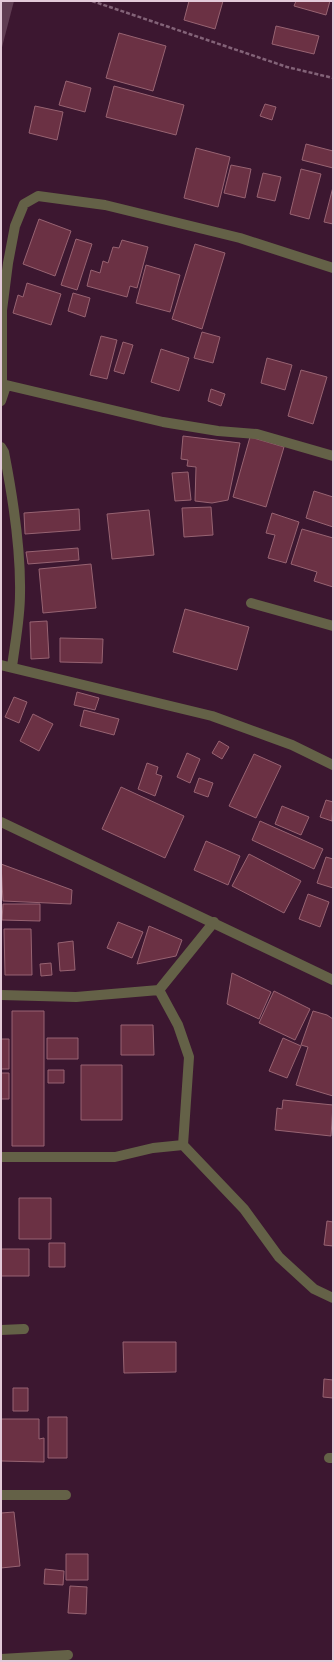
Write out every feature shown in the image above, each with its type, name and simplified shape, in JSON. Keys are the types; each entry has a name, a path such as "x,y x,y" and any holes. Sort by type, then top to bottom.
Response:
{"street":[{"path":"1,401 5,389 2,384 2,310 12,241 15,226 24,204 38,196 105,205 240,238 333,268"},
{"path":"2,384 163,422 218,431 257,434 333,456"},
{"path":"1,447 4,452 13,500 20,594 18,628 12,667"},
{"path":"251,603 333,626"},
{"path":"1,665 212,716 292,745 333,764"},
{"path":"1,822 214,922 333,980"},
{"path":"1,995 76,997 159,990 214,922"},
{"path":"159,990 178,1025 188,1057 183,1145 244,1209 278,1257 314,1289 333,1298"},
{"path":"1,1157 115,1157 153,1148 183,1145"},
{"path":"1,1330 24,1329"},
{"path":"1,1495 66,1495"},
{"path":"1,1659 68,1655"}],"path":[{"path":"92,1 287,67 333,78"}],"shaded area":[{"path":"1,1 14,1 1,51"}],"building":[{"path":"189,1 223,1 215,29 184,20"},
{"path":"296,1 330,1 326,15 294,6"},
{"path":"276,26 319,36 314,54 272,44"},
{"path":"119,33 166,46 153,91 106,78"},
{"path":"66,81 91,88 85,112 59,105"},
{"path":"114,86 184,105 176,135 106,117"},
{"path":"265,104 276,107 272,120 260,116"},
{"path":"35,106 63,112 57,140 29,133"},
{"path":"306,144 333,151 333,168 302,160"},
{"path":"196,148 230,157 218,207 184,198"},
{"path":"231,165 251,169 245,198 224,193"},
{"path":"301,169 321,174 309,219 290,214"},
{"path":"263,173 281,177 275,201 257,197"},
{"path":"333,187 333,224 324,222"},
{"path":"39,219 71,231 55,276 23,264"},
{"path":"76,239 92,244 77,290 61,285"},
{"path":"122,240 148,247 137,288 130,286 127,297 87,286 91,270 100,273 103,261 108,263 113,247 119,248"},
{"path":"195,244 225,253 202,329 172,319"},
{"path":"146,265 180,275 170,312 136,303"},
{"path":"27,283 61,294 51,325 13,313 18,295 23,297"},
{"path":"73,293 90,298 85,317 68,311"},
{"path":"202,332 220,337 213,363 194,358"},
{"path":"101,336 117,340 107,379 90,375"},
{"path":"123,342 133,345 124,374 114,371"},
{"path":"161,349 189,358 179,391 151,382"},
{"path":"267,358 292,365 285,390 261,383"},
{"path":"301,370 327,377 313,424 288,416"},
{"path":"211,389 225,394 221,406 208,401"},
{"path":"183,436 240,443 228,500 212,503 195,501 196,467 187,466 188,460 181,459"},
{"path":"250,437 284,447 266,507 233,497"},
{"path":"188,472 191,500 175,501 172,473"},
{"path":"314,491 333,497 333,527 306,518"},
{"path":"211,507 213,535 184,537 182,508"},
{"path":"79,509 80,530 25,534 24,513"},
{"path":"149,510 154,555 112,559 107,514"},
{"path":"272,513 299,522 286,563 268,558 275,535 266,533"},
{"path":"302,529 333,538 333,587 314,581 317,572 291,564"},
{"path":"78,548 79,560 28,564 26,552"},
{"path":"91,564 96,608 43,613 39,569"},
{"path":"185,609 249,627 237,670 173,652"},
{"path":"47,621 49,658 31,659 30,622"},
{"path":"60,638 103,639 102,663 60,662"},
{"path":"77,692 99,698 95,710 74,705"},
{"path":"14,697 27,702 19,723 5,717"},
{"path":"84,710 119,719 114,735 80,726"},
{"path":"33,714 53,724 39,751 20,741"},
{"path":"219,741 229,747 222,759 212,753"},
{"path":"187,753 200,759 190,783 177,777"},
{"path":"254,754 281,766 256,818 229,806"},
{"path":"147,763 158,767 156,774 162,776 155,796 138,789"},
{"path":"199,778 213,783 208,797 194,792"},
{"path":"121,787 184,816 165,858 102,829"},
{"path":"326,800 333,802 332,821 320,817"},
{"path":"282,806 309,817 301,835 275,824"},
{"path":"260,821 323,849 314,869 252,840"},
{"path":"206,841 240,856 228,885 194,870"},
{"path":"249,854 301,881 284,913 232,886"},
{"path":"326,857 333,859 333,888 317,883"},
{"path":"1,864 72,890 71,904 3,901"},
{"path":"308,894 329,902 320,927 299,919"},
{"path":"3,904 40,904 40,921 2,920"},
{"path":"118,922 143,932 132,958 107,948"},
{"path":"149,926 182,940 176,956 137,964"},
{"path":"4,929 31,929 32,975 5,975"},
{"path":"73,941 75,970 60,971 58,943"},
{"path":"51,963 52,975 41,976 40,964"},
{"path":"232,973 271,992 259,1019 227,1004"},
{"path":"274,991 310,1009 295,1040 259,1023"},
{"path":"12,1011 44,1011 44,1146 12,1146"},
{"path":"313,1011 327,1015 333,1019 333,1096 296,1085 308,1047 301,1045"},
{"path":"121,1025 153,1025 154,1055 121,1055"},
{"path":"47,1038 78,1038 78,1059 47,1059"},
{"path":"283,1038 301,1046 287,1078 269,1071"},
{"path":"1,1039 9,1039 9,1069 1,1069"},
{"path":"81,1065 122,1065 122,1120 81,1120"},
{"path":"48,1070 64,1070 64,1083 48,1083"},
{"path":"1,1073 9,1073 9,1099 1,1099"},
{"path":"283,1100 333,1105 331,1136 275,1130 277,1108 282,1109"},
{"path":"19,1198 51,1198 51,1239 19,1239"},
{"path":"327,1221 333,1222 333,1246 324,1245"},
{"path":"49,1243 65,1243 65,1267 49,1267"},
{"path":"1,1249 29,1249 29,1276 1,1276"},
{"path":"123,1342 176,1342 176,1372 124,1373"},
{"path":"324,1379 333,1380 333,1398 323,1397"},
{"path":"13,1388 28,1388 28,1411 13,1411"},
{"path":"48,1417 67,1417 67,1458 48,1458"},
{"path":"1,1419 39,1419 39,1439 44,1438 44,1462 1,1461"},
{"path":"14,1512 20,1566 1,1568 1,1513"},
{"path":"66,1554 88,1554 88,1580 66,1580"},
{"path":"45,1569 64,1571 63,1585 44,1584"},
{"path":"70,1586 87,1587 86,1614 68,1613"}]}
